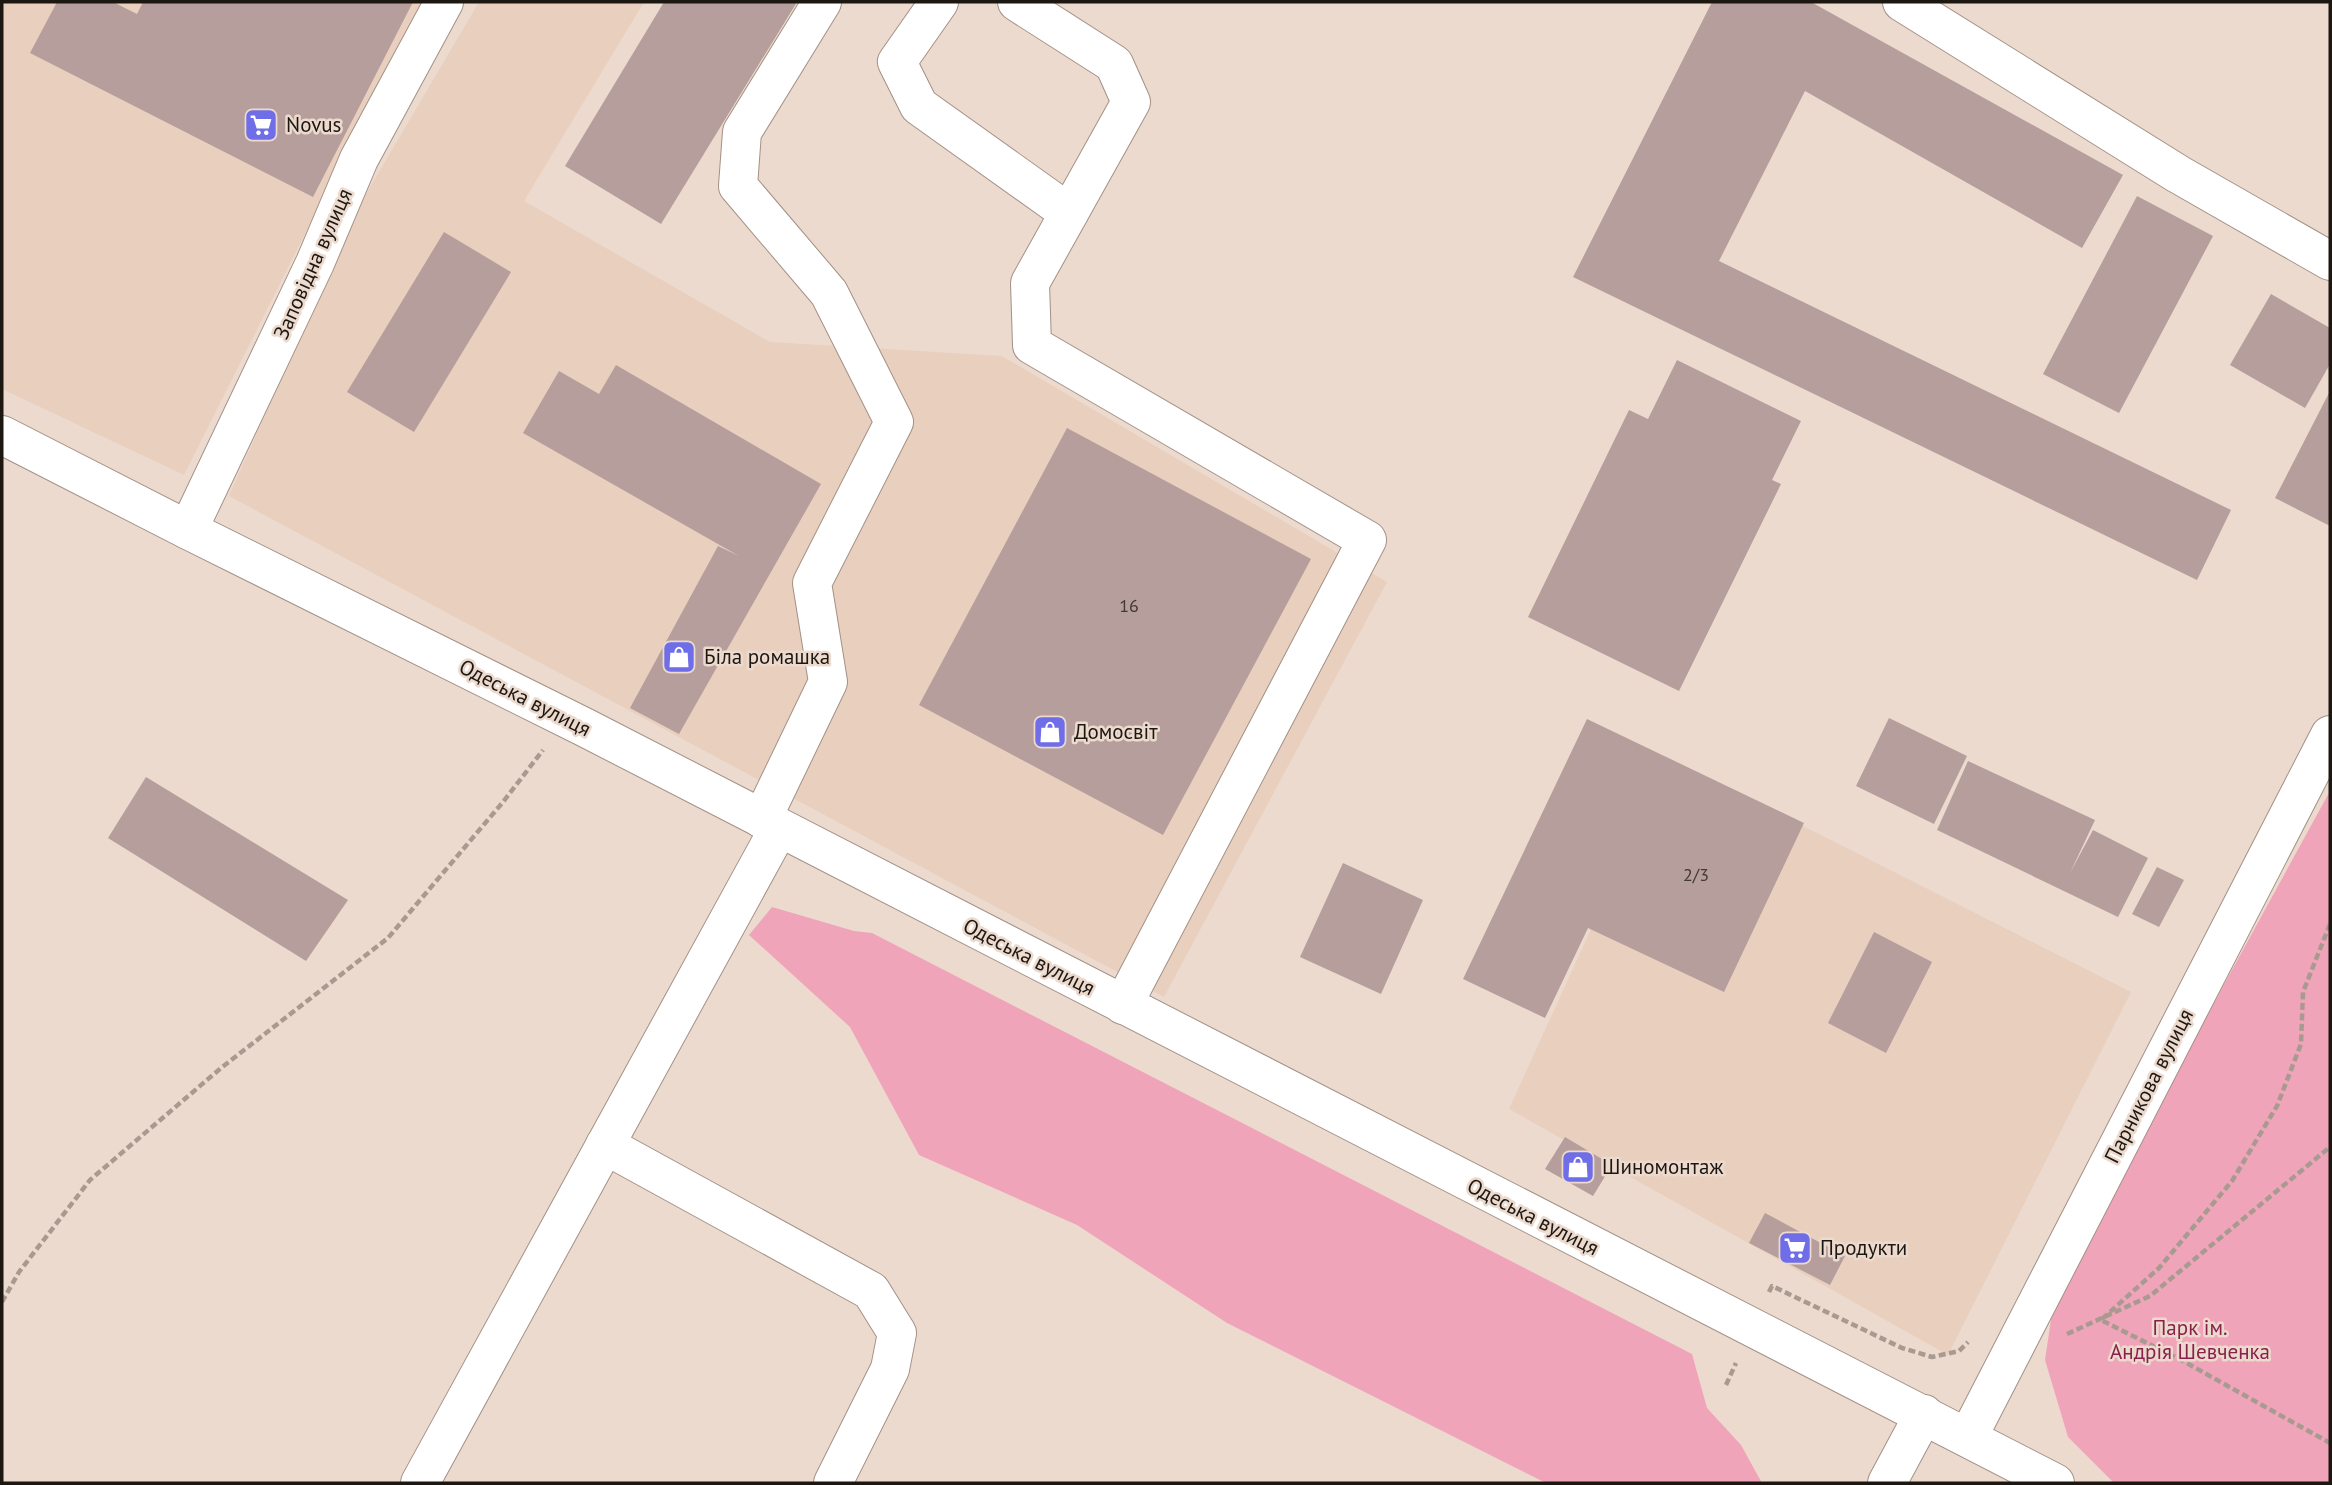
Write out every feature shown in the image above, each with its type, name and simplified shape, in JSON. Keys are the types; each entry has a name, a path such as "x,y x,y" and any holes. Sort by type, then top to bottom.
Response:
{"street":[{"name":"Заповідна вулиця","path":"188,530 315,263 359,159 444,2"},
{"path":"420,1483 605,1144 771,823 828,682 812,583 894,422 828,293 738,187 742,132 822,2"},
{"path":"939,2 897,62 919,106 1069,213"},
{"path":"1017,2 1114,64 1131,102 1030,283 1032,345 1367,540 1123,1005"},
{"path":"1902,2 2178,174 2330,261"},
{"name":"Одеська вулиця","path":"2,435 771,823 2055,1483"},
{"name":"Парникова вулиця","path":"1968,1437 2330,735"},
{"path":"605,1144 870,1292 897,1333 890,1369 833,1483"},
{"path":"1887,1483 1924,1415"}],"path":[{"path":"2,1303 19,1272 90,1180 221,1068 388,938 503,802 567,719"},
{"path":"2101,1320 2159,1268 2231,1181 2277,1106 2301,1044 2303,992 2330,924"},
{"path":"2027,1322 2060,1336 2150,1296 2330,1147"},
{"path":"1727,1385 1772,1286 1902,1348 1931,1357 1959,1350 1974,1337"},
{"path":"2101,1320 2182,1360 2330,1443"}],"shaded area":[{"path":"2,2 427,2 341,162 184,475 2,389"},
{"path":"479,2 644,2 524,201 770,342 1002,356 1387,582 1164,997 229,496 350,221"},
{"path":"1669,758 2131,992 1948,1355 1509,1109"}],"green space":[{"name":"Парк ім. Андрія Шевченка","path":"2330,791 2330,1483 2114,1483 2068,1437 2045,1360 2055,1293"},
{"path":"772,907 854,931 872,933 1692,1354 1707,1408 1741,1445 1762,1483 1546,1483 1227,1323 1077,1225 919,1155 850,1027 749,935"}],"building":[{"name":"Novus","path":"57,2 113,2 137,14 143,2 413,2 313,197 30,53"},
{"path":"664,2 797,2 661,224 565,166"},
{"path":"1712,2 1811,2 2123,175 2082,248 1805,91 1719,261 2231,510 2197,580 1573,277"},
{"path":"2137,196 2213,236 2119,413 2043,374"},
{"path":"444,232 511,272 414,432 347,392"},
{"path":"2271,294 2330,328 2330,364 2305,408 2230,365"},
{"path":"1677,360 1801,421 1772,480 1781,484 1679,691 1528,617 1629,410 1648,419"},
{"path":"616,365 821,484 679,734 630,708 718,546 739,556 523,433 559,371 599,394"},
{"path":"2330,391 2330,526 2275,498"},
{"path":"1067,428 1311,559 1163,835 919,705"},
{"path":"1889,718 1967,756 1934,824 1856,786"},
{"path":"1587,719 1804,823 1724,992 1588,928 1545,1018 1463,979"},
{"path":"1968,761 2095,820 2070,873 2093,830 2148,858 2118,917 1937,830"},
{"path":"146,777 348,900 306,961 108,838"},
{"path":"1343,863 1423,900 1381,994 1300,957"},
{"path":"2157,867 2184,880 2159,927 2132,914"},
{"path":"1874,932 1932,962 1886,1053 1828,1023"},
{"name":"Шиномонтаж","path":"1565,1137 1612,1165 1593,1196 1545,1169"},
{"name":"Продукти","path":"1765,1213 1845,1256 1830,1285 1749,1243"}],"place":[{"name":"Novus","path":"261,125"},
{"name":"Біла ромашка","path":"679,657"},
{"name":"Домосвіт","path":"1050,732"},
{"name":"Шиномонтаж","path":"1578,1167"},
{"name":"Продукти","path":"1795,1248"}]}
